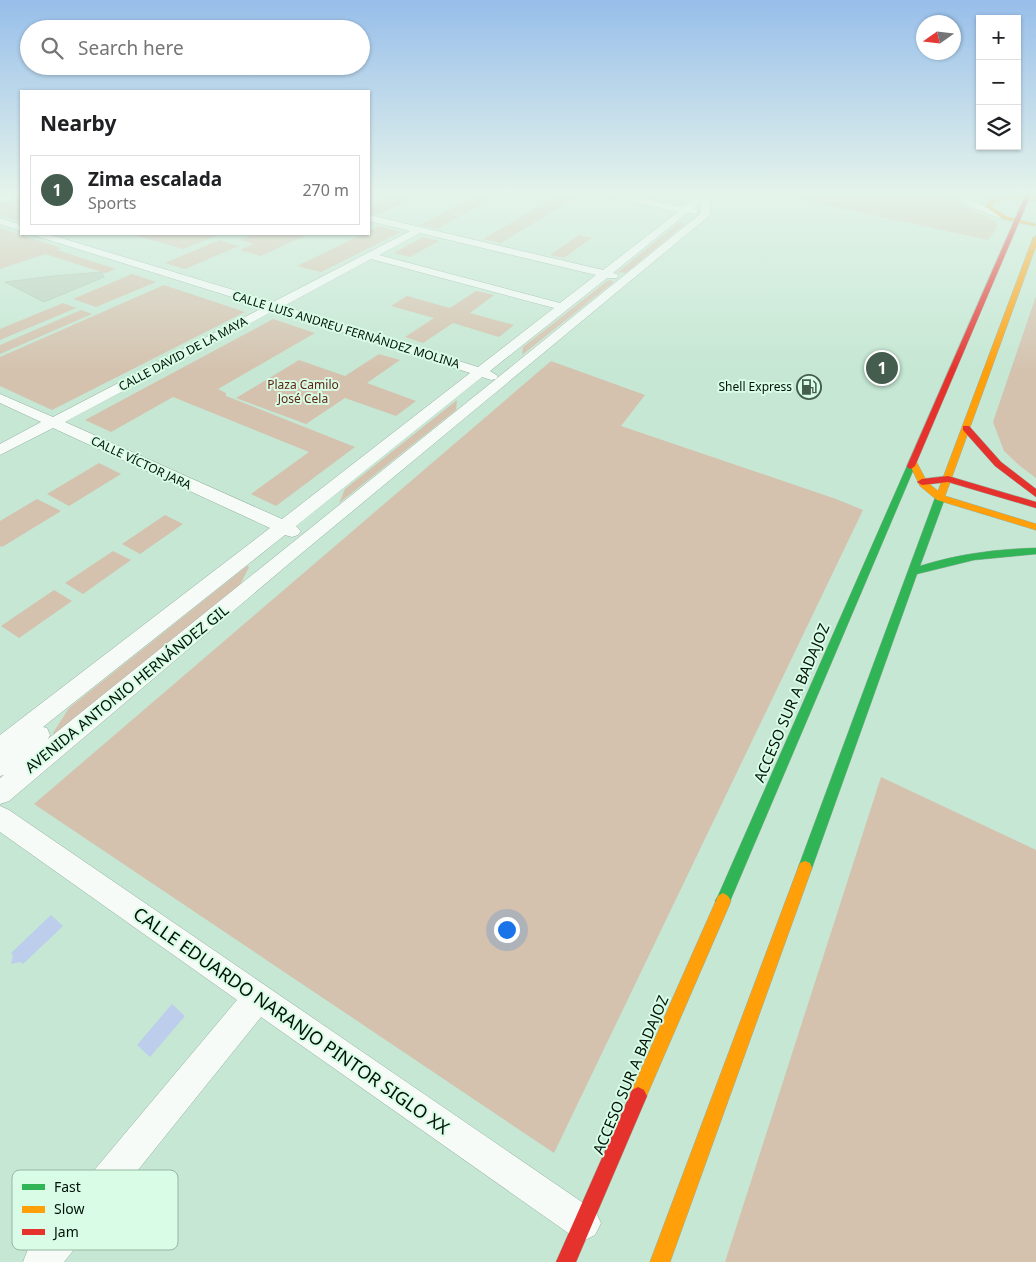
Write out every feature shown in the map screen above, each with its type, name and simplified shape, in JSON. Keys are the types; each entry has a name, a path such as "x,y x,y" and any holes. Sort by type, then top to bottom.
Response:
{"main road":[{"name":"ACCESO SUR A BADAJOZ","path":"566,1262 1003,253"},
{"path":"660,1262 1031,253"},
{"path":"966,428 994,462 1036,494"},
{"path":"913,463 921,482 928,490 941,498 1036,527"},
{"path":"900,492 911,485 921,482 948,479 1036,505"},
{"path":"913,572 964,555 1009,551 1036,552"}],"street":[{"name":"CALLE LUIS ANDREU FERNÁNDEZ MOLINA","path":"100,253 491,376"},
{"name":"CALLE DAVID DE LA MAYA","path":"0,450 376,253"},
{"path":"515,253 626,279"},
{"name":"AVENIDA ANTONIO HERNÁNDEZ GIL","path":"0,748 52,707 464,411 491,376 516,355 520,341 631,253"},
{"name":"AVENIDA ANTONIO HERNÁNDEZ GIL","path":"0,793 254,584 337,485 626,279 658,253"},
{"path":"370,256 562,307"},
{"name":"CALLE VÍCTOR JARA","path":"0,398 295,533"},
{"name":"AVENIDA ANTONIO HERNÁNDEZ GIL","path":"0,766 47,728 52,707"},
{"name":"CALLE EDUARDO NARANJO PINTOR SIGLO XX","path":"0,818 256,998 583,1223"},
{"path":"116,1170 256,998"},
{"path":"41,1262 51,1250"}],"green space":[{"path":"0,253 66,253 116,269 105,273 45,254 0,269"},
{"path":"189,253 223,253 185,269 165,263"},
{"path":"250,253 268,253 261,256"},
{"path":"324,253 359,253 321,272 297,266"},
{"path":"394,253 417,253 410,257"},
{"path":"553,253 571,253 564,258 550,255"},
{"path":"642,253 650,253 626,273 618,272"},
{"path":"132,274 156,282 96,307 73,299"},
{"path":"610,280 614,282 522,355 523,347"},
{"path":"164,285 245,312 52,410 0,386 0,357"},
{"path":"476,291 494,295 470,313 514,325 499,337 453,323 423,343 405,337 434,318 391,306 407,296 450,308"},
{"path":"1036,296 1036,478 1004,451 993,422"},
{"path":"63,303 76,308 0,340 0,329"},
{"path":"81,310 92,314 0,354 0,345"},
{"path":"273,319 315,333 218,389 226,393 226,396 355,447 276,506 251,494 309,452 173,397 111,432 85,420"},
{"name":"Plaza Camilo José Cela","path":"379,354 400,360 367,383 416,401 396,416 345,398 306,424 236,398 299,360 345,376"},
{"path":"551,361 645,395 621,426 836,499 863,510 554,1153 34,804"},
{"path":"457,400 456,410 339,503 345,489"},
{"path":"99,463 121,474 69,506 47,494"},
{"path":"37,499 61,511 2,547 0,546 0,521"},
{"path":"165,515 183,524 140,554 122,544"},
{"path":"113,551 131,560 83,594 65,583"},
{"path":"247,566 249,567 240,585 55,735 53,733 69,708"},
{"path":"54,590 72,601 19,638 1,626"},
{"path":"881,777 1036,850 1036,1262 725,1262"}],"water":[{"path":"51,915 63,926 23,964 20,962 11,964 13,955 11,953"},
{"path":"172,1004 185,1016 150,1057 137,1045"}],"building":[{"path":"102,272 104,277 44,302 5,282 53,276"}],"traffic: fast":[{"path":"723,901 911,466"},
{"path":"805,868 940,498"},
{"path":"913,572 943,563 974,557 1036,551"}],"traffic: slow":[{"path":"940,498 1031,253"},
{"path":"913,463 923,484 941,498 1036,527"},
{"path":"660,1262 805,868"},
{"path":"638,1096 723,901"}],"traffic: jam":[{"path":"911,466 1003,253"},
{"path":"966,428 998,464 1036,494"},
{"path":"922,482 948,479 1036,505"},
{"path":"566,1262 638,1096"}],"place":[{"name":"Zima escalada","path":"882,368"},
{"name":"Shell Express","path":"809,387"}]}
